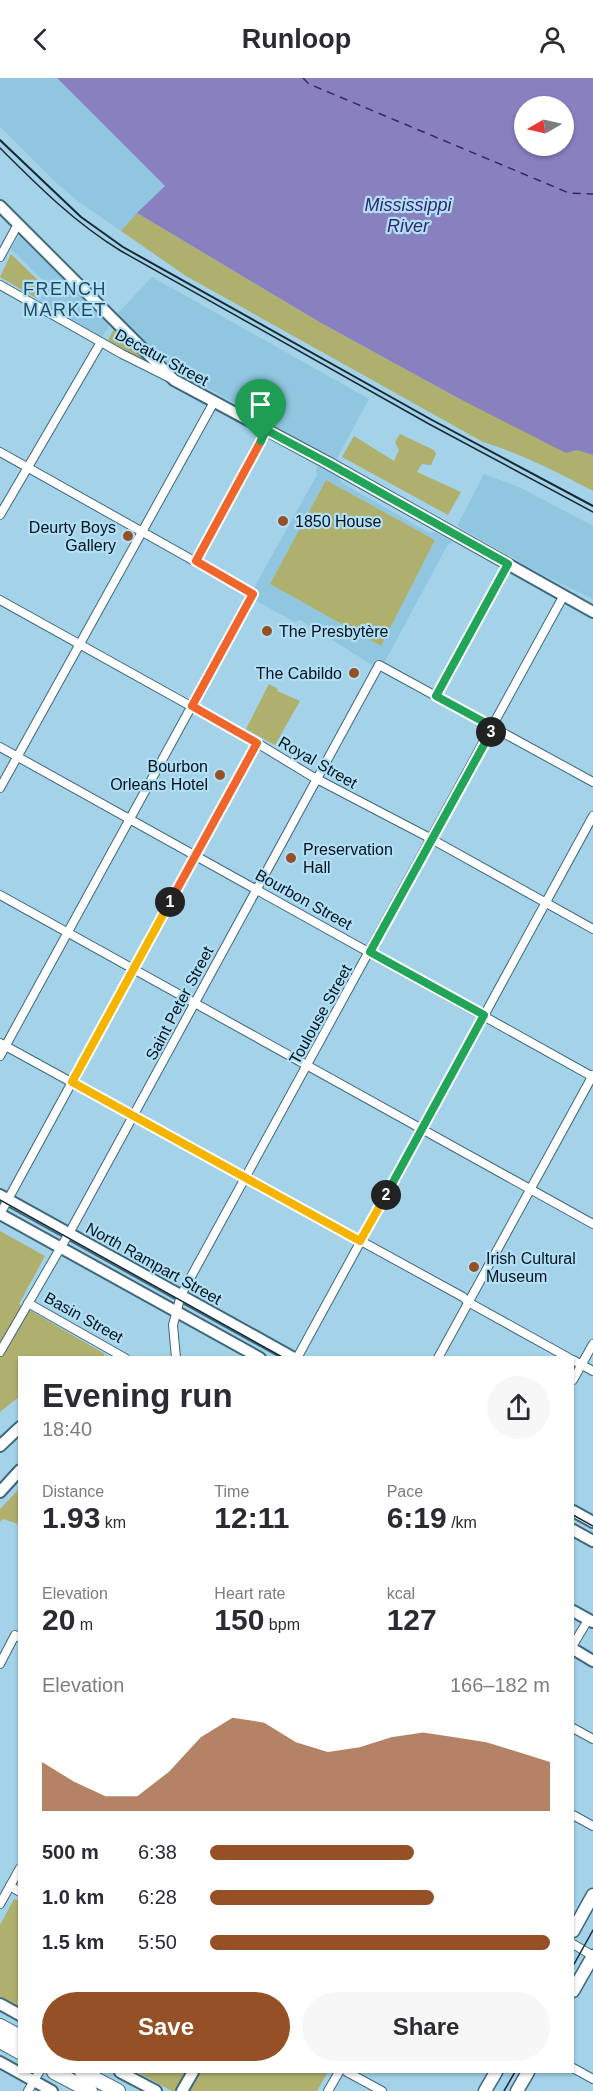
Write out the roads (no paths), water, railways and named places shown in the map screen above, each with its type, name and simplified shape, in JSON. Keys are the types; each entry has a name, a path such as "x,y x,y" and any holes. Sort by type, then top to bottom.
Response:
{"highway":[{"path":"0,2026 18,2036"},
{"path":"0,2042 18,2051"},
{"path":"56,2073 90,2091"},
{"path":"84,2073 118,2091"}],"main road":[{"path":"574,1929 593,1895"},
{"path":"574,1989 593,1956"},
{"path":"485,2091 495,2073"},
{"path":"517,2091 527,2073"}],"street":[{"path":"0,206 174,380"},
{"path":"0,257 18,224"},
{"name":"Decatur Street","path":"0,285 156,372 328,463 593,612"},
{"path":"0,515 101,342"},
{"path":"0,788 214,402"},
{"path":"196,561 266,430"},
{"path":"0,452 253,594 68,932 3,1044 0,1056"},
{"path":"508,564 436,696 593,782"},
{"name":"Toulouse Street","path":"176,1356 173,1326 181,1295 564,595"},
{"name":"Royal Street","path":"0,600 192,706 317,779 432,839 593,929"},
{"name":"Saint Peter Street","path":"0,1352 62,1247 379,665 436,696"},
{"path":"0,1214 4,1198 72,1082 257,743"},
{"name":"Bourbon Street","path":"0,747 593,1076"},
{"path":"296,1356 593,816"},
{"path":"0,895 593,1224"},
{"path":"3,1044 463,1297 468,1302 565,1356"},
{"path":"439,1356 593,1076"},
{"name":"North Rampart Street","path":"4,1198 291,1356"},
{"name":"North Rampart Street","path":"0,1214 256,1356"},
{"name":"Basin Street","path":"28,1304 121,1356"},
{"path":"574,1378 593,1344"},
{"path":"574,1361 593,1371"},
{"path":"0,1446 18,1429"},
{"path":"0,1492 18,1472"},
{"path":"574,1512 593,1522"},
{"path":"574,1531 593,1541"},
{"path":"574,1612 590,1621 574,1645"},
{"path":"0,1664 17,1637"},
{"path":"574,1648 593,1661"},
{"path":"574,1729 593,1739"},
{"path":"574,1816 593,1826"},
{"path":"0,1904 18,1872"},
{"path":"10,1886 18,1891"},
{"path":"574,1945 593,1956"},
{"path":"0,2004 18,2014"},
{"path":"0,2062 18,2072"},
{"path":"574,2069 593,2079"},
{"path":"20,2073 52,2091"},
{"path":"122,2073 156,2091"},
{"path":"182,2091 192,2073"},
{"path":"328,2091 338,2073"},
{"path":"348,2073 382,2091"}],"water":[{"name":"Mississippi River","path":"57,78 593,78 593,455 577,450 566,453 458,398 321,323 137,213 165,186"}],"tram line":[{"path":"0,148 73,216 121,251 429,424 593,512"},
{"path":"0,1200 280,1356"},
{"path":"574,1516 593,1526"},
{"path":"574,1964 593,1930"},
{"path":"504,2091 514,2073"}],"railway":[{"path":"0,140 81,217 123,247 432,420 593,506"}],"place":[{"name":"1850 House","path":"283,521"},
{"name":"Deurty Boys Gallery","path":"128,536"},
{"name":"The Presbytère","path":"267,631"},
{"name":"The Cabildo","path":"354,673"},
{"name":"Bourbon Orleans Hotel","path":"220,775"},
{"name":"Preservation Hall","path":"291,858"},
{"name":"Irish Cultural Museum","path":"474,1267"}],"district":[{"name":"FRENCH MARKET","path":"65,299"}]}
